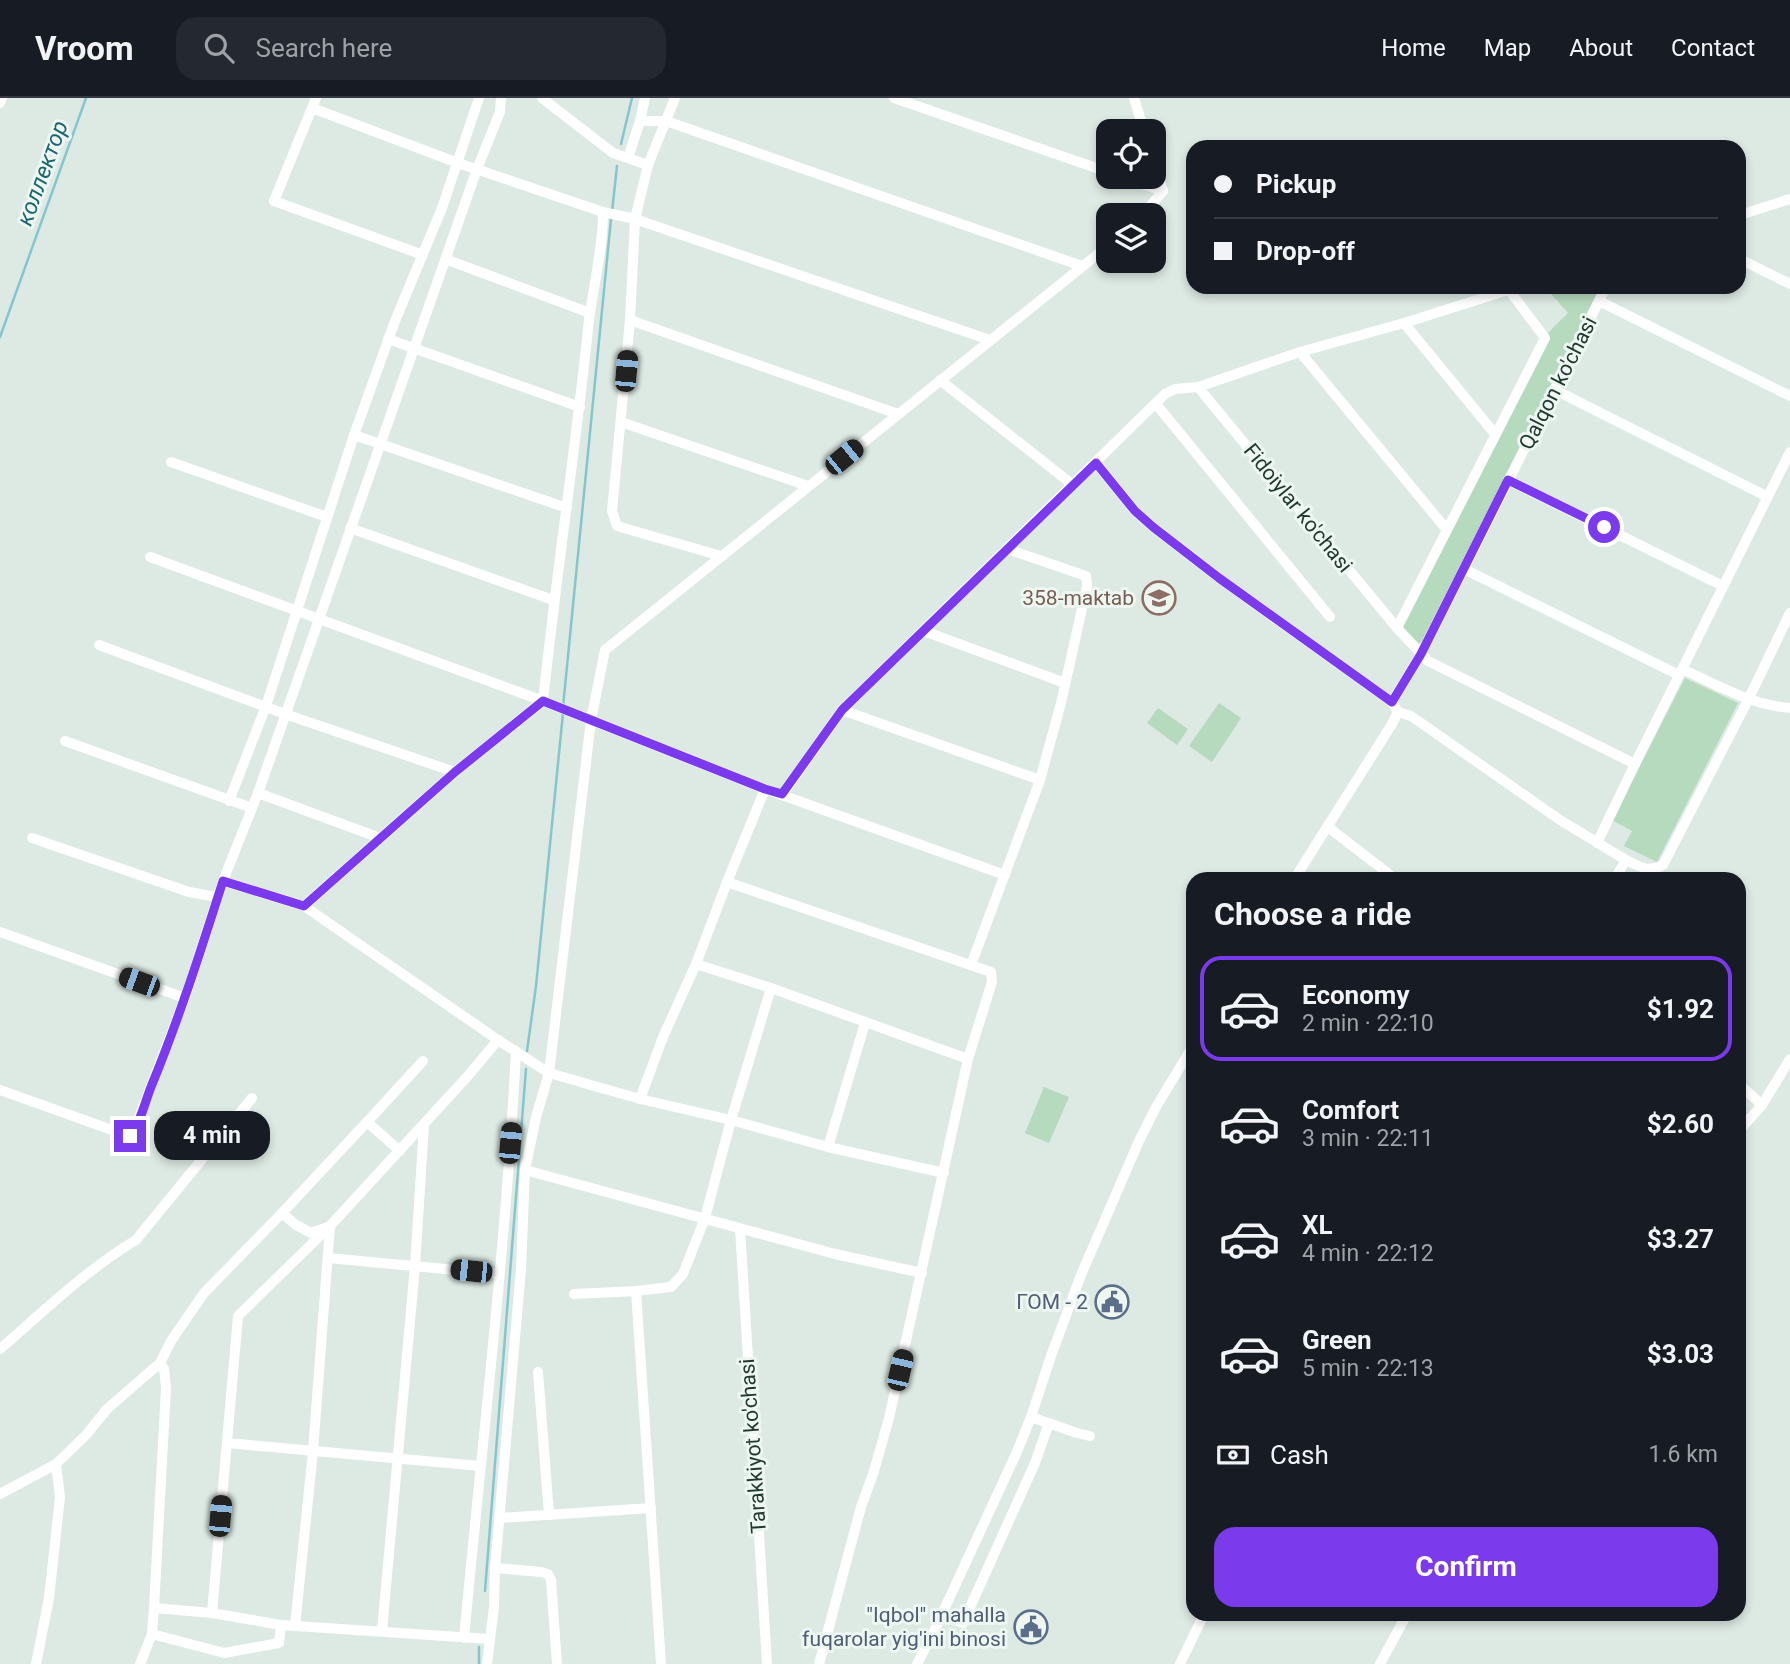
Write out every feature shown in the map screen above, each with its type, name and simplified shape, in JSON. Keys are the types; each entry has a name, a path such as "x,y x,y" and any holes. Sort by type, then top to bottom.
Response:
{"street":[{"path":"0,103 2,98"},
{"path":"229,800 266,706 388,339 424,255 479,98"},
{"path":"0,1090 130,1136 132,1133 185,998 223,881 258,793 445,259 500,112 501,98"},
{"path":"542,98 613,153 648,165"},
{"path":"628,158 645,98"},
{"path":"675,98 648,165 635,219 630,320 612,511 617,526 721,556"},
{"path":"894,98 1096,168"},
{"path":"1134,98 1140,119"},
{"path":"424,255 274,201 314,103 458,163 603,212 635,219 990,340"},
{"path":"640,121 666,121 1082,266"},
{"path":"1152,203 1163,191 1157,189"},
{"path":"1746,213 1790,199"},
{"path":"304,906 455,772 543,701 590,313 603,236 603,212"},
{"path":"487,1664 521,1269 525,1170 549,1073 591,720 605,650 1096,255"},
{"path":"445,259 590,313"},
{"path":"1746,262 1790,284"},
{"path":"782,794 842,710 1165,394 1175,389 1198,387 1300,352 1498,294"},
{"path":"1397,628 1545,338 1517,294"},
{"name":"Qalqon ko'chasi","path":"1300,872 1392,724 1395,707 1603,294"},
{"path":"1599,302 1790,396"},
{"path":"630,320 898,414"},
{"path":"1404,323 1495,434"},
{"path":"388,339 580,407"},
{"path":"1300,352 1447,530"},
{"path":"940,380 1073,485"},
{"name":"Fidoiylar ko'chasi","path":"1198,387 1397,628 1428,661 1635,764"},
{"path":"1555,390 1768,496"},
{"path":"1156,404 1330,617"},
{"path":"621,422 808,486"},
{"path":"354,435 568,508"},
{"path":"1597,843 1790,452"},
{"path":"171,462 327,517"},
{"path":"1096,463 1135,511 1219,578 1395,707 1560,820 1647,870 1663,865 1790,613"},
{"path":"1508,480 1723,586"},
{"path":"350,527 554,600"},
{"path":"971,965 1040,780 1061,703 1087,586 1086,576 1007,550"},
{"path":"150,557 543,701 765,789 1004,875"},
{"path":"1464,569 1680,672 1748,700 1790,708"},
{"path":"923,631 1065,683"},
{"path":"99,645 285,714 455,772"},
{"path":"842,710 1040,780"},
{"path":"65,741 252,808"},
{"path":"640,1099 765,789"},
{"path":"258,793 380,838"},
{"path":"1328,827 1386,872"},
{"path":"32,838 189,892 218,897"},
{"path":"1619,872 1626,860"},
{"path":"223,881 304,906 549,1073 640,1099 944,1174"},
{"path":"727,882 991,972 992,982 968,1059 889,1418 861,1507 819,1664"},
{"path":"0,932 185,998"},
{"path":"696,964 772,988 968,1059"},
{"path":"574,1294 671,1287 683,1274 705,1218 731,1120 772,988"},
{"path":"828,1147 864,1023"},
{"path":"212,1613 238,1316 330,1226 498,1040"},
{"path":"464,1639 513,1116 516,1051"},
{"path":"918,1664 1016,1454 1081,1275 1139,1141 1186,1057"},
{"path":"1746,1123 1762,1105 1790,1059"},
{"path":"0,1494 56,1464 86,1435 107,1409 160,1363 204,1293 423,1061"},
{"path":"1746,1090 1762,1105"},
{"path":"0,1349 87,1273 136,1240 252,1098"},
{"path":"367,1122 400,1151"},
{"path":"382,1631 415,1266 424,1125"},
{"path":"525,1170 835,1254 922,1273"},
{"path":"282,1213 296,1225 312,1233 330,1226"},
{"path":"295,1626 313,1451 330,1226"},
{"name":"Tarakkiyot ko'chasi","path":"740,1228 767,1664"},
{"path":"328,1258 499,1274"},
{"path":"636,1291 661,1664"},
{"path":"141,1664 152,1634 154,1608 166,1388 164,1369 160,1363"},
{"path":"538,1372 549,1515"},
{"path":"1031,1417 1090,1436"},
{"path":"942,1616 963,1623 1035,1462 1049,1423"},
{"path":"227,1443 480,1466"},
{"path":"36,1664 49,1598 60,1497 56,1464"},
{"path":"500,1518 651,1508"},
{"path":"495,1568 548,1574 551,1580 557,1664"},
{"path":"154,1608 212,1613 281,1625 489,1639"},
{"path":"1180,1664 1201,1621"},
{"path":"1380,1664 1403,1621"},
{"path":"152,1634 224,1653 279,1643 281,1625"}],"green space":[{"path":"1551,294 1597,294 1425,639 1418,644 1402,627 1546,335 1568,313"},
{"path":"1685,678 1738,703 1657,862 1624,846 1632,831 1612,820"},
{"path":"1219,703 1241,718 1212,762 1189,746"},
{"path":"1158,708 1188,729 1177,745 1147,723"},
{"path":"1044,1087 1069,1097 1049,1143 1025,1133"}],"waterway":[{"name":"коллектор","path":"0,337 86,98"},
{"path":"621,144 632,98"},
{"path":"612,212 617,166"},
{"path":"563,707 611,219"},
{"path":"527,1051 563,713"},
{"path":"485,1591 526,1069"},
{"path":"479,1647 479,1664"}],"place":[{"name":"358-maktab","path":"1159,598"},
{"name":"ГОМ - 2","path":"1112,1302"},
{"name":"\"Iqbol\" mahalla fuqarolar yig'ini binosi","path":"1031,1627"}],"route":[{"path":"130,1136 185,998 223,881 304,906 455,772 543,701 782,794 842,710 1096,463 1135,511 1153,527 1219,578 1392,702 1421,654 1508,480 1604,527"}]}
